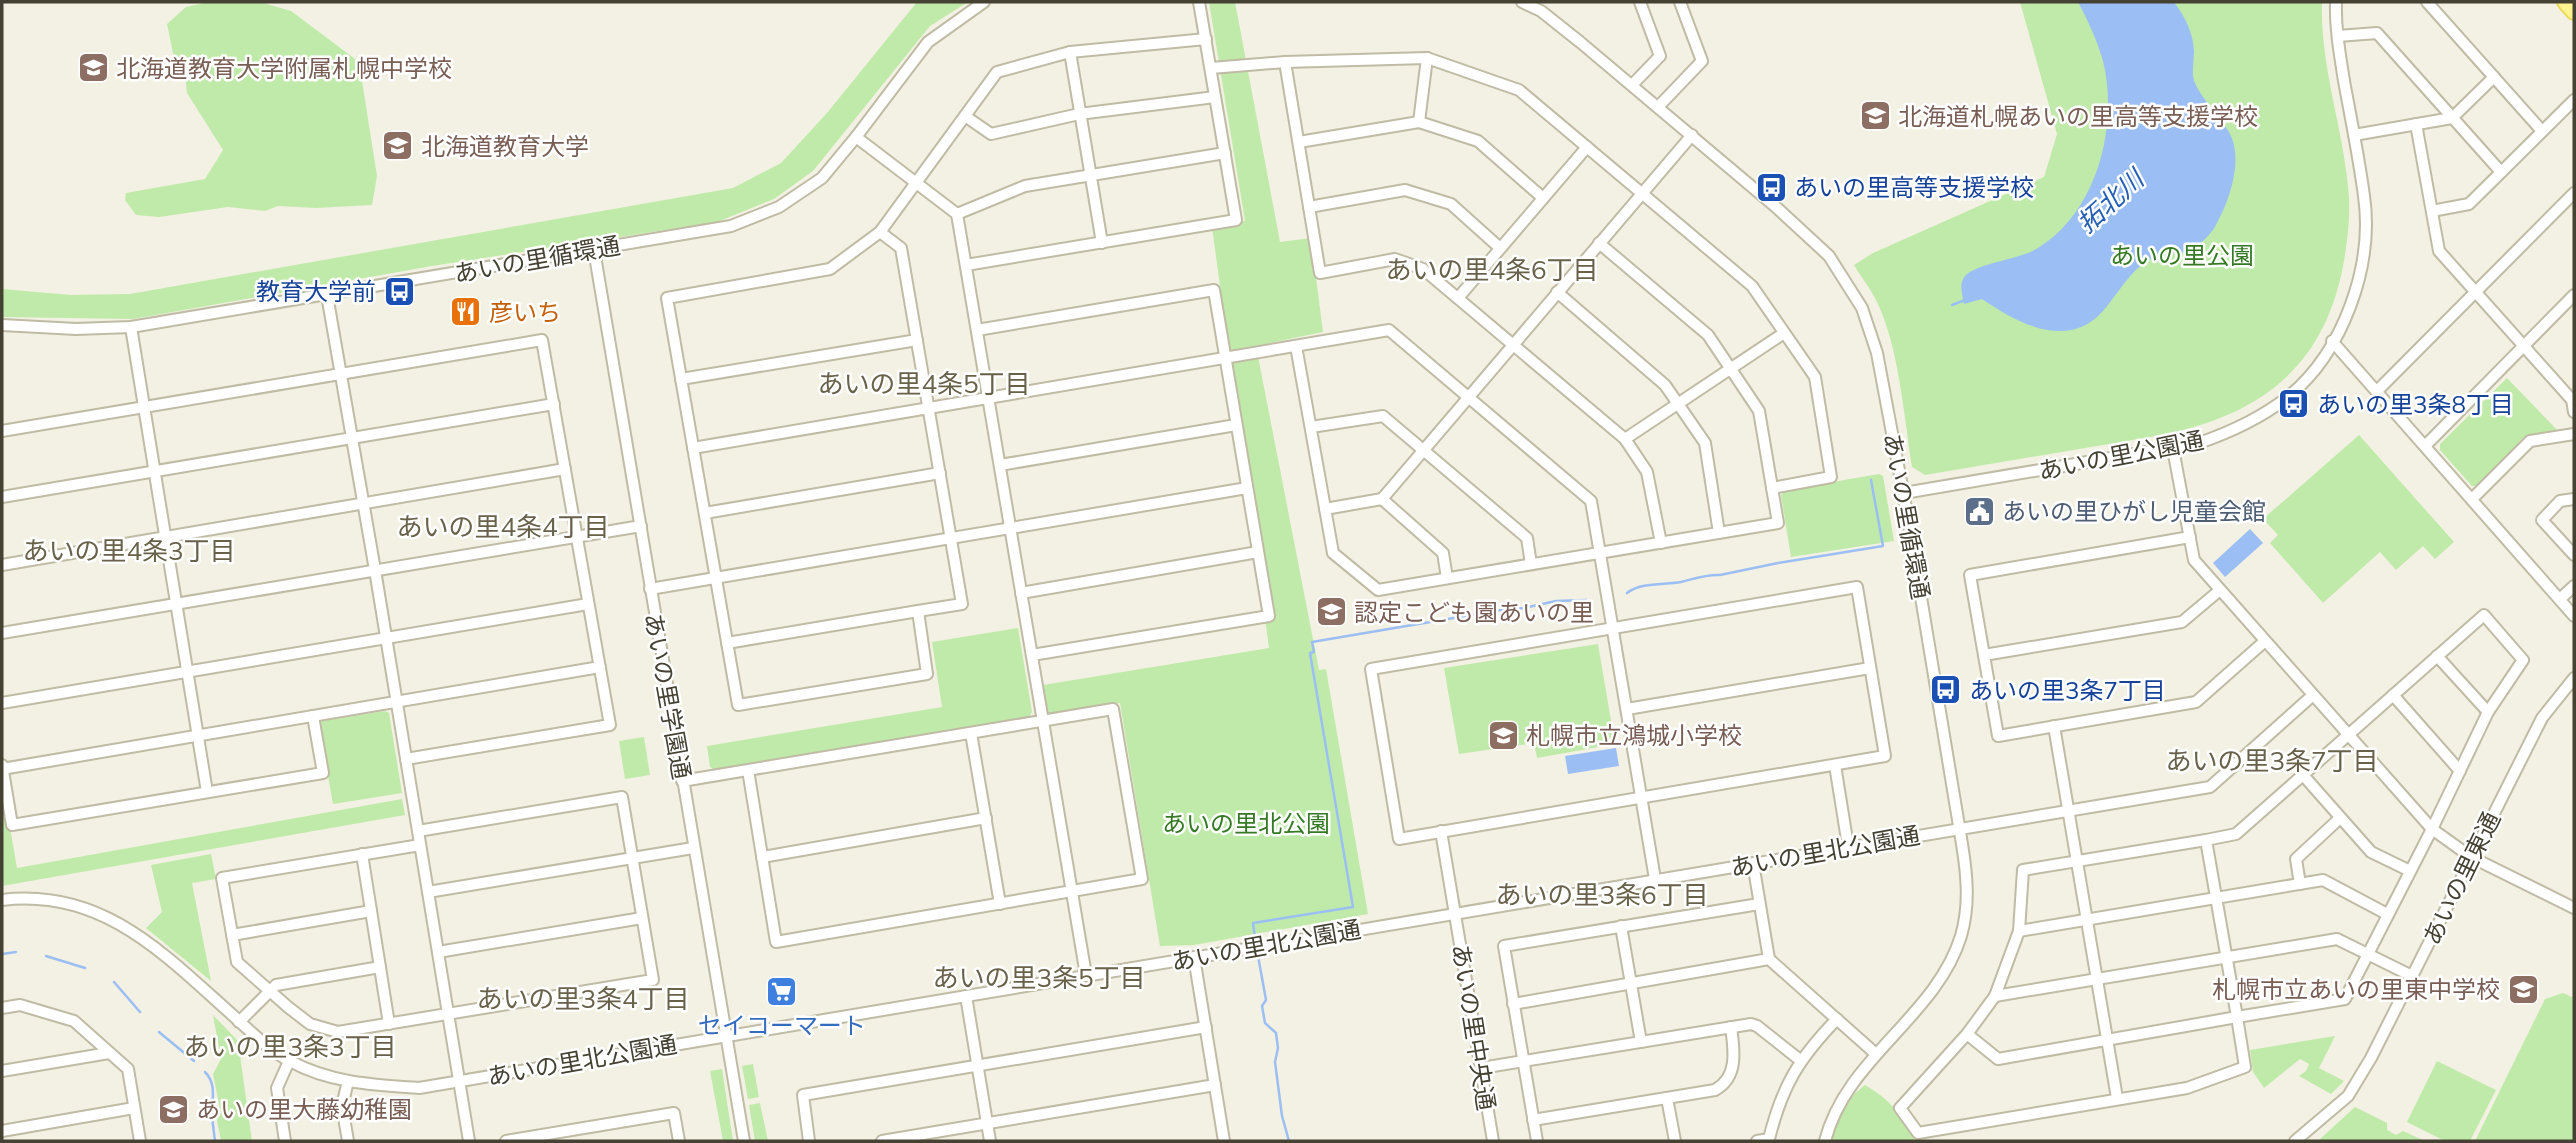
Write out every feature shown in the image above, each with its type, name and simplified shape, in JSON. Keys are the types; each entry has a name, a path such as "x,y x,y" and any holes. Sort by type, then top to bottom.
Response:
{"main road":[{"path":"2565,2 2574,12"}],"street":[{"name":"あいの里循環通","path":"2,325 76,329 131,327 731,226 779,207 822,178 928,42 984,2"},
{"path":"966,265 1236,220 1199,2"},
{"name":"あいの里循環通","path":"1523,2 1541,11 1632,85 1829,256 1862,308 1877,353 1904,494 1959,828 1967,894 1961,936 1945,970 1932,990 1875,1054 1845,1093 1830,1122 1825,1141"},
{"path":"1632,85 1660,56 1640,2"},
{"path":"1658,107 1702,61 1680,2"},
{"name":"あいの里公園通","path":"1904,494 2199,443 2235,430 2265,414 2290,395 2319,363 2349,312 2361,272 2365,238 2365,198 2337,36 2336,2"},
{"path":"2427,2 2542,131"},
{"path":"2337,36 2377,33 2501,172"},
{"path":"918,611 927,674 738,705 667,298 830,269 880,232 998,72 1070,52 1206,39"},
{"path":"1070,52 1101,243"},
{"path":"1211,68 1285,62 1427,58 1520,90 1752,286 1815,377 1831,477 1772,488"},
{"path":"1419,122 1427,58"},
{"path":"1285,62 1320,273 1395,259 1423,269 1625,439 1647,472 1661,543"},
{"path":"2354,135 2452,118 2494,77"},
{"path":"965,116 991,134 1079,114 1215,97"},
{"path":"2432,211 2469,204 2574,100"},
{"path":"1298,142 1419,122 1478,141 1543,198"},
{"path":"2416,124 2439,251 2574,403"},
{"path":"1325,509 1382,499 1692,135"},
{"path":"856,137 957,214 1086,975"},
{"path":"1458,298 1587,147"},
{"path":"957,214 1025,186 1225,153"},
{"path":"1309,207 1405,190 1451,204 1500,248"},
{"path":"2377,391 2574,192"},
{"path":"727,643 962,604 901,248 880,232"},
{"path":"1296,346 1333,553 1378,590 1778,523 1759,411 1708,335 1599,243"},
{"name":"あいの里学園通","path":"594,250 744,1141"},
{"path":"977,330 1214,290 1269,616 1032,655"},
{"path":"1557,292 1665,385 1678,404 1704,443 1720,533"},
{"path":"327,295 469,1141"},
{"path":"2425,446 2574,295"},
{"path":"131,327 207,792"},
{"path":"693,448 1390,330 1591,501 1655,879"},
{"path":"1625,439 1784,333"},
{"path":"2,431 542,340 610,725 406,759"},
{"path":"681,379 917,340"},
{"path":"2332,341 2574,616"},
{"path":"2,498 554,404"},
{"path":"1311,427 1383,416 1527,538 1531,564"},
{"path":"1000,465 1236,425"},
{"path":"2472,499 2530,441 2574,434"},
{"path":"2173,449 2194,560 2220,590 2432,829 2471,857 2574,908"},
{"path":"2,565 565,469"},
{"path":"705,513 940,473"},
{"path":"650,589 1247,488"},
{"path":"1382,499 1443,554 1447,579"},
{"path":"2574,499 2560,501 2542,520 2574,555"},
{"path":"2,633 641,526"},
{"path":"2190,537 1970,575 1998,736 2196,702 2265,641"},
{"path":"1021,593 1258,552"},
{"path":"2560,599 2574,586"},
{"path":"1857,587 1885,755 1399,839 1371,669 1613,628 1857,587"},
{"path":"1984,655 2182,622 2220,590"},
{"path":"2,703 588,604"},
{"path":"1966,1034 1998,1059 2107,1039 2237,1017 2345,999 2488,712 2523,660 2484,615 2236,834 2023,870 2019,931 1995,996 1966,1034 1900,1108 1918,1133 2187,1088 2245,1068 2237,1017 2217,899 2206,840"},
{"path":"2437,656 2488,712"},
{"path":"313,716 323,773 12,825 2,767 600,667"},
{"path":"1627,709 1870,668"},
{"name":"あいの里東通","path":"2295,1141 2348,1096 2371,1058 2542,718 2574,678"},
{"name":"あいの里北公園通","path":"2,900 20,898 58,902 90,910 123,925 150,942 239,1022 289,1061 315,1073 363,1085 419,1088 2210,787 2313,695"},
{"path":"2393,695 2460,771"},
{"path":"682,781 1112,709 1142,879 776,942 748,770"},
{"path":"2054,726 2117,1098"},
{"path":"971,733 1000,904"},
{"path":"1835,765 1848,846"},
{"path":"2303,775 2371,852 2410,871"},
{"path":"418,831 622,797 653,980 355,1031 330,1031 310,1024 237,962 222,878 420,845"},
{"path":"762,857 986,818"},
{"path":"2300,884 2296,859 2340,818"},
{"name":"あいの里中央通","path":"1441,831 1493,1141"},
{"path":"428,892 693,848"},
{"path":"362,854 389,1024"},
{"path":"1753,863 1769,959 1875,1054"},
{"path":"2019,931 2323,880 2387,914"},
{"path":"1536,1141 1504,946 1759,904"},
{"path":"232,935 371,911"},
{"path":"438,952 642,918"},
{"path":"1621,926 1641,1042"},
{"path":"1995,996 2337,939 2412,976"},
{"path":"1194,957 1224,1141"},
{"path":"1513,1004 1769,959"},
{"path":"239,1022 276,985 380,967"},
{"path":"966,996 990,1141"},
{"path":"2,1008 20,1005 74,1021 128,1069 140,1141"},
{"path":"1757,1141 1769,1139 1775,1114 1800,1060 1837,1019"},
{"path":"1481,1068 1751,1024 1800,1060"},
{"path":"809,1141 803,1095 1206,1027"},
{"path":"1533,1120 1720,1088 1736,1058 1731,1027"},
{"path":"2,1071 109,1053"},
{"path":"285,1141 276,1088 289,1061"},
{"path":"348,1081 342,1106 348,1141"},
{"path":"882,1141 1215,1085"},
{"path":"1667,1098 1675,1141"},
{"path":"2,1131 134,1108"},
{"path":"506,1141 674,1113 679,1141"}],"green space":[{"path":"209,2 260,2 291,11 359,62 377,176 372,205 316,208 278,206 265,211 228,207 159,217 136,215 125,200 126,193 205,179 223,150 187,93 184,64 174,58 167,24 186,7"},
{"path":"917,2 968,2 930,26 813,171 774,199 717,222 432,266 133,319 2,317 2,289 71,295 130,294 733,188 781,163 827,113"},
{"name":"あいの里北公園","path":"1209,2 1235,2 1280,242 1311,238 1323,332 1256,346 1319,670 1326,669 1368,914 1194,945 1160,946 1120,703 1035,716 1031,687 1269,648 1212,227 1245,221"},
{"name":"あいの里公園","path":"2020,2 2322,2 2324,49 2349,196 2349,224 2344,261 2335,298 2321,331 2304,358 2282,381 2256,400 2227,415 2156,436 1925,475 1912,467 1891,340 1875,297 1854,265 1873,253 2044,177 2057,134"},
{"path":"2507,378 2558,431 2524,437 2477,486 2472,486 2440,450 2440,444"},
{"path":"2359,435 2454,542 2435,559 2423,546 2396,570 2380,552 2323,603 2270,543 2278,535 2263,519"},
{"path":"1879,474 1883,476 1894,541 1791,557 1781,495 1786,490"},
{"path":"1018,628 1032,712 1028,718 715,770 710,767 707,746 942,707 932,642"},
{"path":"1598,644 1615,744 1537,758 1534,743 1459,754 1444,668"},
{"path":"385,711 389,713 402,793 333,804 319,725 322,721"},
{"path":"644,737 650,775 625,779 619,741"},
{"path":"2,781 17,868 402,799 405,815 2,886"},
{"path":"211,854 216,879 192,883 211,981 146,928 162,912 151,865"},
{"path":"2563,993 2574,998 2574,1141 2475,1141 2545,999"},
{"path":"213,1015 238,1041 252,1141 221,1141 216,1115 220,1109 213,1074 221,1059"},
{"path":"2335,1036 2319,1068 2344,1081 2331,1094 2299,1076 2306,1071 2309,1064 2300,1059 2264,1088 2253,1072 2250,1050"},
{"path":"2437,1061 2496,1090 2470,1141 2445,1141 2407,1122"},
{"path":"753,1064 759,1097 748,1099 742,1066"},
{"path":"722,1069 733,1141 723,1141 710,1071"},
{"path":"1865,1085 1895,1109 1915,1141 1831,1141 1842,1110 1851,1097"},
{"path":"760,1103 768,1141 755,1141 749,1105"},
{"path":"2355,1107 2387,1123 2387,1130 2396,1135 2403,1131 2425,1141 2318,1141"}],"water":[{"path":"2078,2 2174,2 2192,37 2195,83 2229,132 2233,142 2235,166 2230,191 2216,225 2191,253 2160,255 2148,261 2129,277 2103,311 2089,323 2059,331 2026,324 1982,299 1964,304 1962,284 1964,277 1974,270 2038,248 2058,232 2075,213 2089,190 2105,139 2107,86 2101,53"},
{"path":"2250,529 2263,543 2225,577 2213,563"},
{"path":"1616,748 1619,766 1568,774 1565,756"}],"waterway":[{"name":"拓北川","path":"1952,305 1965,300"},
{"path":"1627,593 1646,585 1681,582 1883,546 1871,480"},
{"path":"1255,938 1253,923 1353,907 1310,653 1314,652 1312,642 1556,601 1586,600"},
{"path":"2,954 16,952"},
{"path":"46,956 85,968"},
{"path":"1258,956 1266,1000 1262,1006 1265,1023 1276,1033 1278,1048 1275,1062 1282,1116 1289,1141"},
{"path":"114,982 140,1012"},
{"path":"159,1032 194,1061"},
{"path":"205,1072 213,1088 215,1141"}],"place":[{"name":"北海道教育大学附属札幌中学校","path":"93,68"},
{"name":"北海道札幌あいの里高等支援学校","path":"1875,116"},
{"name":"北海道教育大学","path":"398,146"},
{"name":"あいの里高等支援学校","path":"1771,187"},
{"name":"教育大学前","path":"399,291"},
{"name":"彦いち","path":"466,312"},
{"name":"あいの里3条8丁目","path":"2294,404"},
{"name":"あいの里ひがし児童会館","path":"1979,511"},
{"name":"認定こども園あいの里","path":"1331,612"},
{"name":"あいの里3条7丁目","path":"1946,690"},
{"name":"札幌市立鴻城小学校","path":"1503,735"},
{"name":"札幌市立あいの里東中学校","path":"2523,989"},
{"name":"セイコーマート","path":"782,991"},
{"name":"あいの里大藤幼稚園","path":"173,1109"}],"district":[{"name":"あいの里4条6丁目","path":"1492,269"},
{"name":"あいの里4条5丁目","path":"924,383"},
{"name":"あいの里4条4丁目","path":"503,526"},
{"name":"あいの里4条3丁目","path":"129,550"},
{"name":"あいの里3条7丁目","path":"2272,760"},
{"name":"あいの里3条6丁目","path":"1602,894"},
{"name":"あいの里3条5丁目","path":"1039,977"},
{"name":"あいの里3条4丁目","path":"583,998"},
{"name":"あいの里3条3丁目","path":"290,1046"}]}
